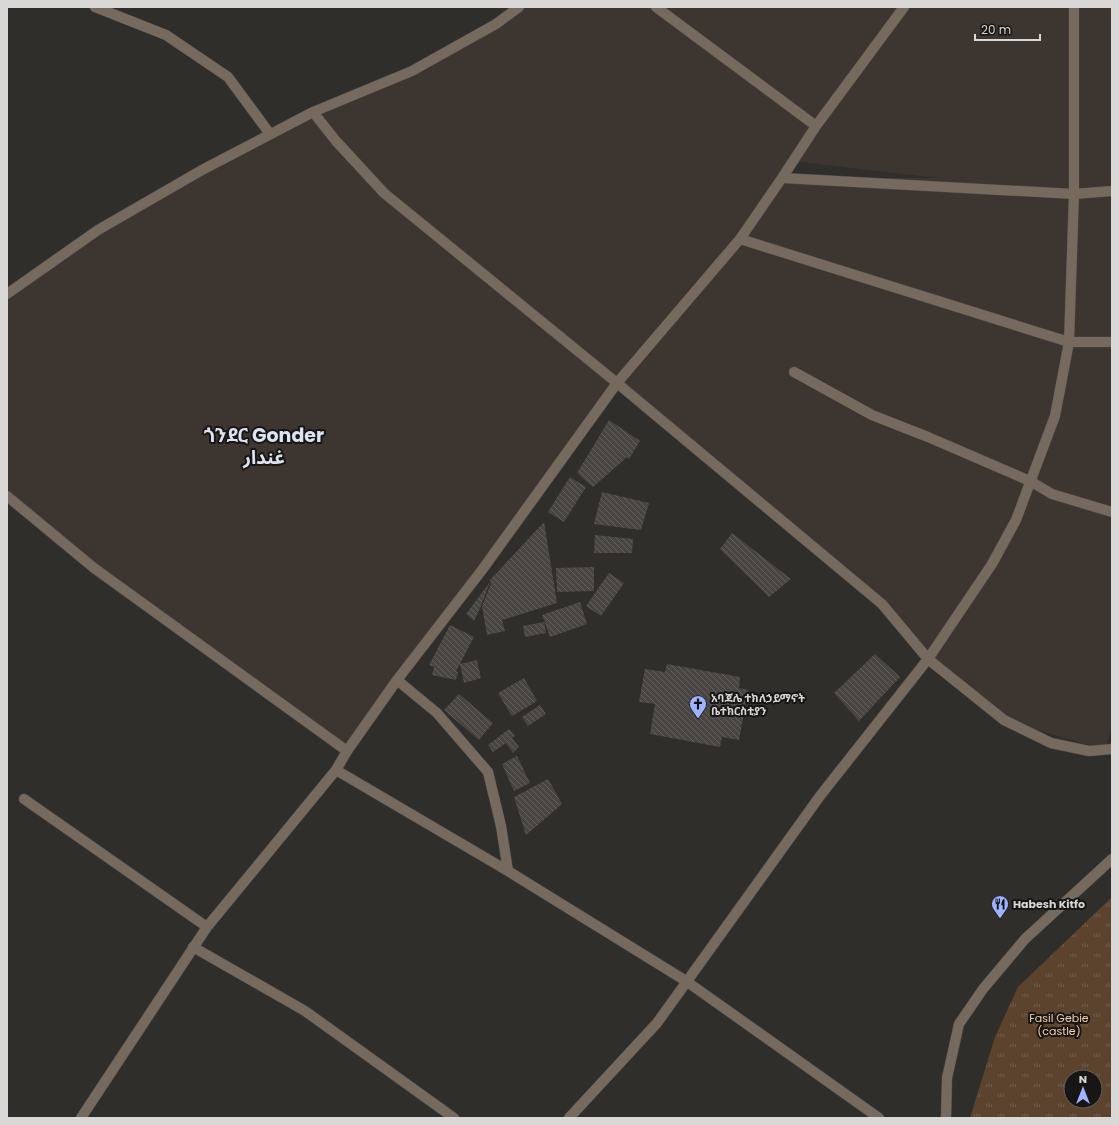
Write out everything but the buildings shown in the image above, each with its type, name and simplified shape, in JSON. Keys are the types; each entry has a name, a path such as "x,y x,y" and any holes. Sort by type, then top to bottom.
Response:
{"street":[{"path":"95,7 166,35 228,77 270,134"},
{"path":"7,294 98,230 202,170 313,112 412,71 496,24 519,7"},
{"path":"656,7 816,126"},
{"path":"81,1118 207,927 336,770 347,751 397,680 482,570 617,383 740,239 816,126 904,7"},
{"path":"569,1118 657,1022 820,796 928,659 992,564 1016,520 1055,416 1069,342 1074,194 1074,7"},
{"path":"313,112 336,141 384,193 617,383 882,604 928,659 1004,720 1052,743 1089,751 1112,749"},
{"path":"782,178 1074,194 1112,191"},
{"path":"740,239 1069,342 1112,342"},
{"path":"794,372 872,415 928,437 1030,481 1052,494 1112,512"},
{"path":"7,496 94,568 347,751"},
{"path":"397,680 437,713 488,772 501,826 508,871"},
{"path":"336,770 508,871 686,981 879,1118"},
{"path":"24,799 207,927"},
{"path":"946,1118 947,1078 959,1024 983,989 1025,939 1112,859"},
{"path":"193,947 305,1011 454,1118"}],"shaded area":[{"path":"516,7 1112,7 1112,726 1105,750 1004,720 928,659 882,604 617,384 347,751 94,568 7,496 7,294 98,230 313,112 412,71","holes":["793,161 937,178 782,178"]}],"green space":[{"name":"Fasil Gebie (castle)","path":"1112,897 1112,1118 970,1118 995,1037 1018,987"}],"place":[{"name":"አባጃሌ ተክለኃይማኖት ቤተክርስቲያን","path":"698,719"},
{"name":"Habesh Kitfo","path":"1000,919"}],"district":[{"name":"ጎንደር Gonder غندار","path":"264,446"}]}
